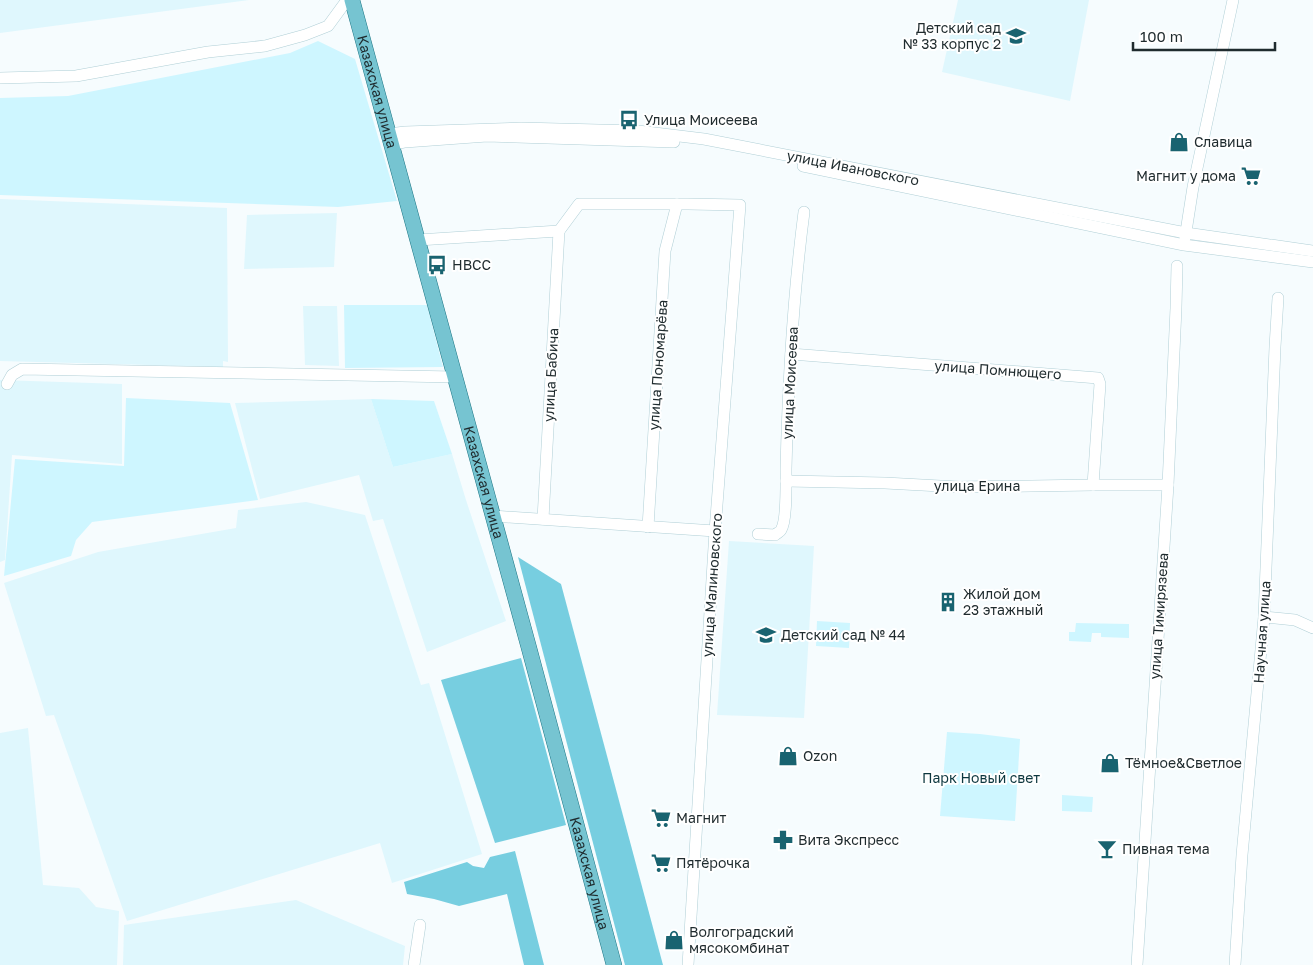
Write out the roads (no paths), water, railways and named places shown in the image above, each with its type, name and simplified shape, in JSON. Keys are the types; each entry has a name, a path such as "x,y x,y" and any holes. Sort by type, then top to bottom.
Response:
{"main road":[{"name":"Казахская улица","path":"352,0 614,965"}],"street":[{"path":"0,78 76,76 208,52 264,46 306,35 328,26 347,0"},
{"path":"1184,245 1192,187 1233,0"},
{"name":"улица Ивановского","path":"390,140 404,132 521,128 638,131 695,138 1186,232 1313,251"},
{"name":"улица Ивановского","path":"390,140 405,142 487,136 670,142 704,146 1184,245 1313,262"},
{"path":"418,240 559,231 579,204 677,204"},
{"name":"улица Малиновского","path":"677,204 740,205 715,531 688,965"},
{"name":"улица Пономарёва","path":"648,527 665,251 677,204"},
{"name":"улица Моисеева","path":"758,534 776,535 784,521 791,354 804,212"},
{"name":"улица Бабича","path":"543,519 559,231"},
{"name":"улица Тимирязева","path":"1137,965 1168,485 1177,266"},
{"name":"Научная улица","path":"1235,965 1242,855 1264,617 1278,298"},
{"name":"улица Помнющего","path":"791,354 1098,378 1100,384 1093,485"},
{"path":"7,384 12,375 22,369 455,376"},
{"name":"улица Ерина","path":"786,481 959,487 1168,485"},
{"path":"493,516 715,531"},
{"path":"1264,617 1295,620 1313,628"},
{"path":"414,965 420,925"}],"place":[{"name":"Детский сад № 33 корпус 2","path":"1016,36"},
{"name":"Улица Моисеева","path":"629,120"},
{"name":"Славица","path":"1179,142"},
{"name":"Магнит у дома","path":"1251,176"},
{"name":"НВСС","path":"437,265"},
{"name":"Жилой дом 23 этажный","path":"948,602"},
{"name":"Детский сад № 44","path":"766,635"},
{"name":"Ozon","path":"788,756"},
{"name":"Тёмное&Светлое","path":"1110,763"},
{"name":"Магнит","path":"661,818"},
{"name":"Вита Экспресс","path":"783,840"},
{"name":"Пивная тема","path":"1107,849"},
{"name":"Пятёрочка","path":"661,863"},
{"name":"Волгоградский мясокомбинат","path":"674,940"}],"park label":[{"name":"Парк Новый свет","path":"981,778"}]}
